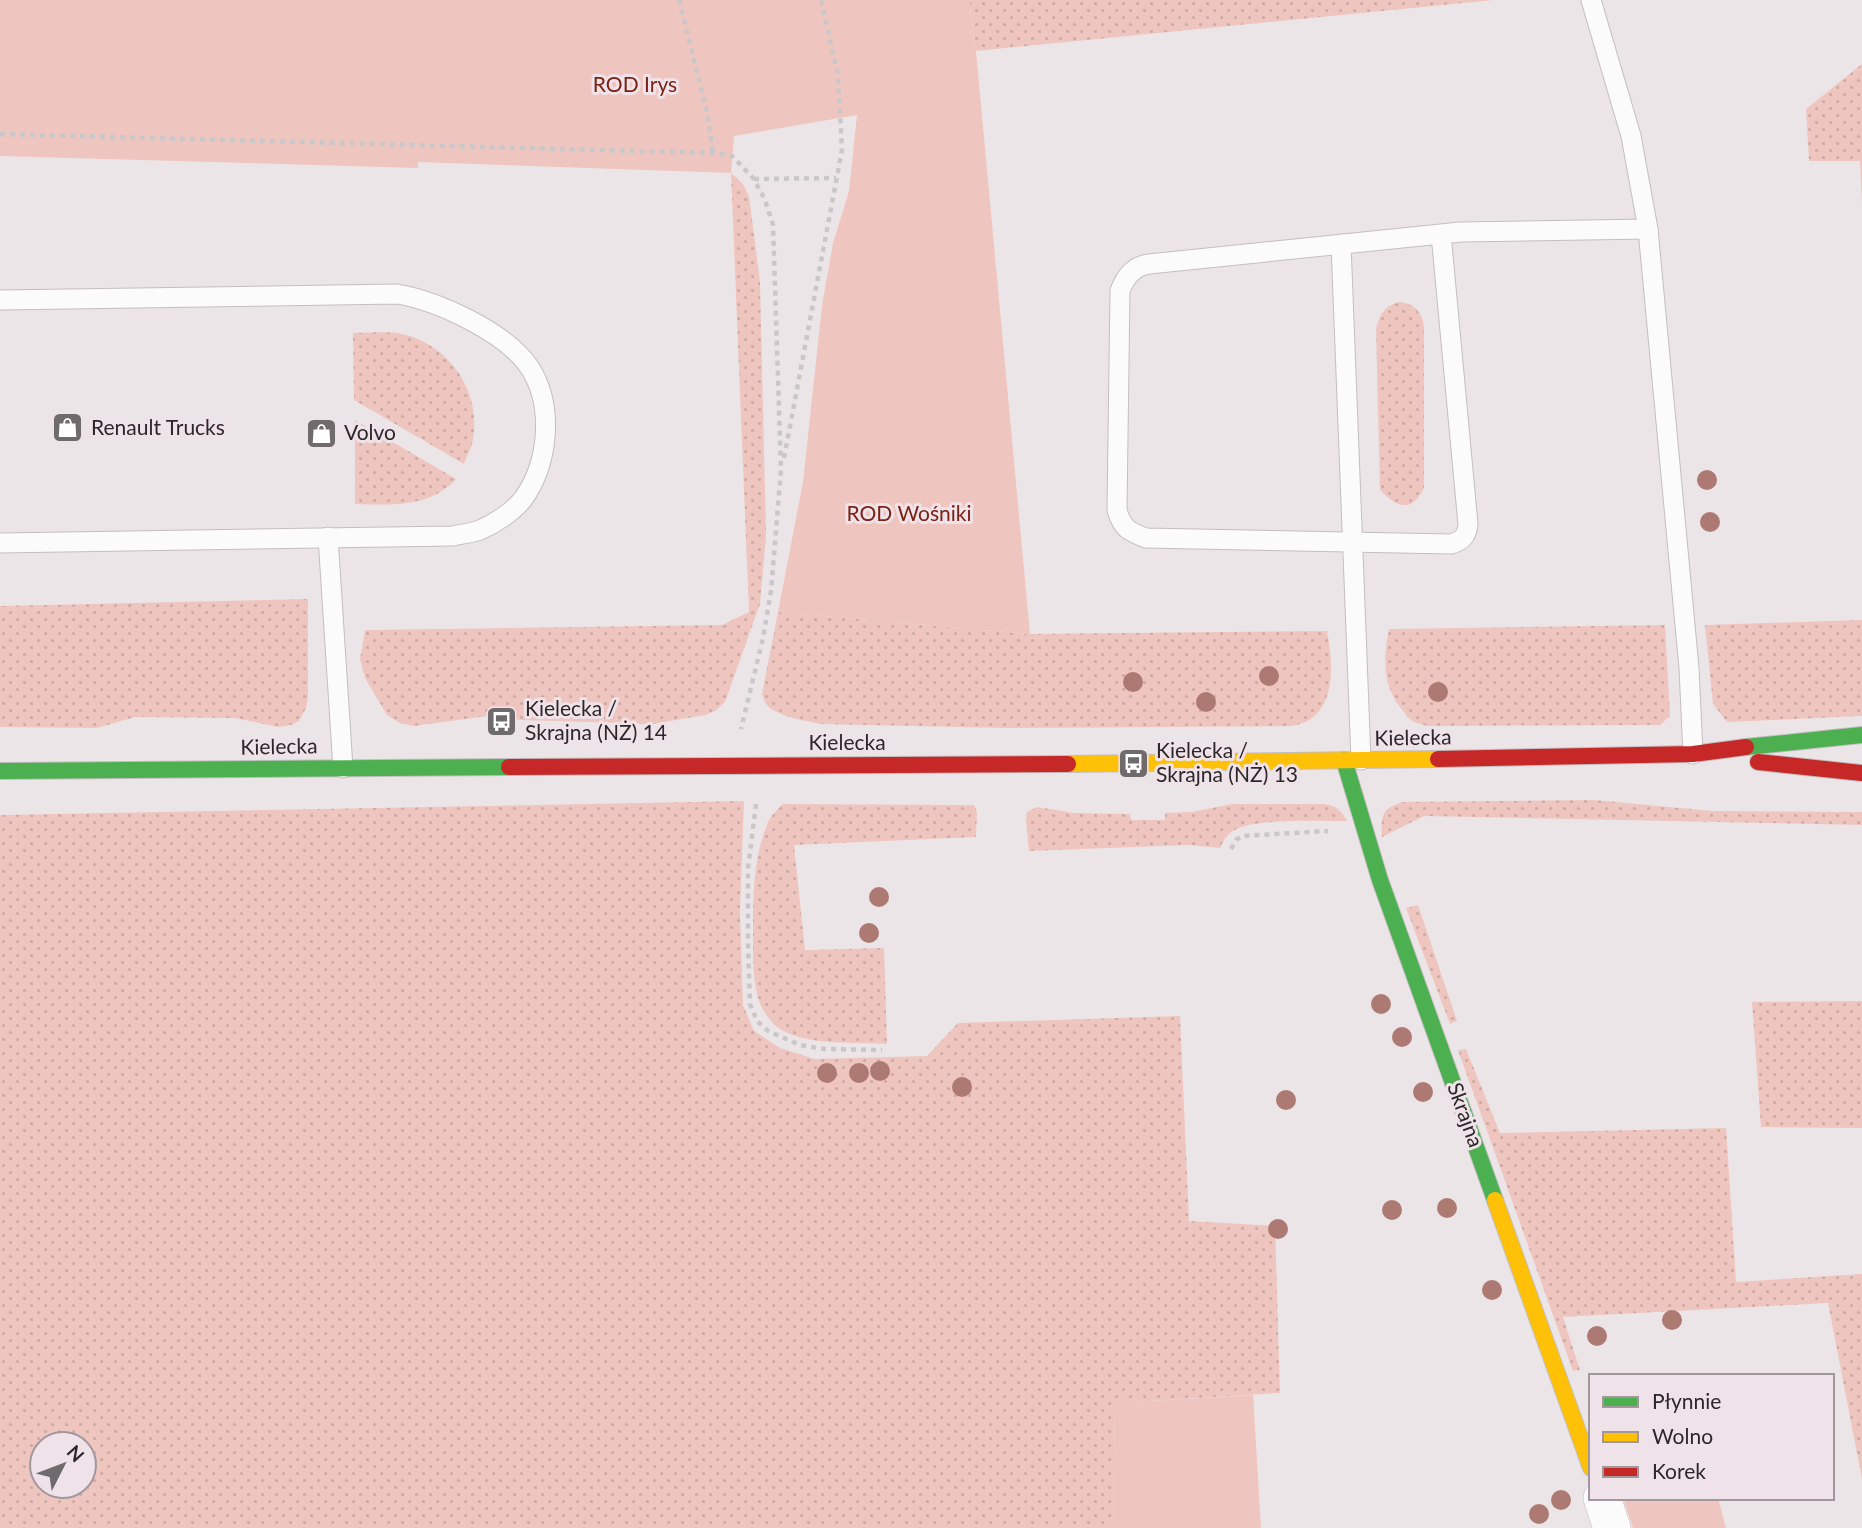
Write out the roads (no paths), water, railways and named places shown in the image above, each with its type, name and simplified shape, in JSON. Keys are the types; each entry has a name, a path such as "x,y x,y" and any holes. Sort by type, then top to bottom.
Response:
{"main road":[{"name":"Kielecka","path":"0,771 1353,760 1693,754 1862,735"},
{"name":"Kielecka","path":"1693,754 1862,773"},
{"name":"Skrajna","path":"1353,760 1364,828 1385,893 1589,1462"}],"street":[{"path":"1603,1500 1612,1528"}],"lane":[{"path":"1591,0 1631,136 1648,229 1689,668 1693,754"},
{"path":"1441,234 1468,524 1468,533 1460,541 1451,544 1146,538 1126,528 1117,510 1120,291 1123,282 1139,266 1441,234 1648,229"},
{"path":"1341,244 1353,542 1353,760"},
{"path":"0,300 397,294 415,297 444,307 475,324 505,343 528,366 541,389 546,436 537,471 522,500 504,516 479,531 453,536 0,543"},
{"path":"328,537 343,768"}],"place":[{"name":"Renault Trucks","path":"68,428"},
{"name":"Volvo","path":"321,433"},
{"name":"Kielecka / Skrajna (NŻ) 14","path":"502,721"},
{"name":"Kielecka / Skrajna (NŻ) 13","path":"1133,763"}],"park label":[{"name":"ROD Irys","path":"635,85"},
{"name":"ROD Wośniki","path":"909,514"}]}
